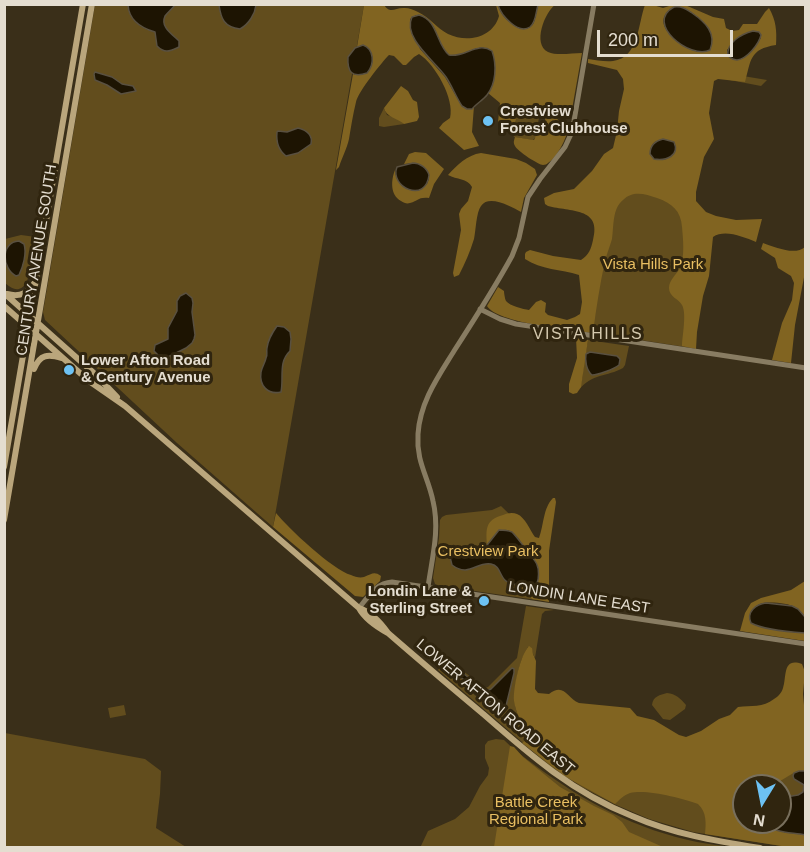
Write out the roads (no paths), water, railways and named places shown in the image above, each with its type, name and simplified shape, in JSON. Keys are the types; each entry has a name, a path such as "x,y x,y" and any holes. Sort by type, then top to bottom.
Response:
{"main road":[{"name":"CENTURY AVENUE SOUTH","path":"4,467 83,4"},
{"name":"CENTURY AVENUE SOUTH","path":"4,520 92,4"},
{"path":"4,293 22,295 36,281"},
{"name":"LOWER AFTON ROAD EAST","path":"4,293 96,375 125,406"},
{"name":"LOWER AFTON ROAD EAST","path":"4,306 89,381 125,406 359,608 362,614 388,633 531,756 558,776 618,810 669,830 760,848"},
{"path":"29,380 40,358 52,355 64,359"}],"street":[{"path":"428,587 436,538 436,519 432,497 420,461 419,424 429,393 515,249 530,194 561,154 570,137 594,4"},
{"path":"480,309 517,325 806,368"},
{"name":"LONDIN LANE EAST","path":"359,608 375,589 392,582 806,644"}],"place":[{"name":"Crestview Forest Clubhouse","path":"488,121"},
{"name":"Lower Afton Road & Century Avenue","path":"69,370"},
{"name":"Londin Lane & Sterling Street","path":"484,601"}],"district":[{"name":"VISTA HILLS","path":"588,335"}],"park label":[{"name":"Vista Hills Park","path":"653,265"},
{"name":"Crestview Park","path":"488,552"},
{"name":"Battle Creek Regional Park","path":"536,812"}]}
